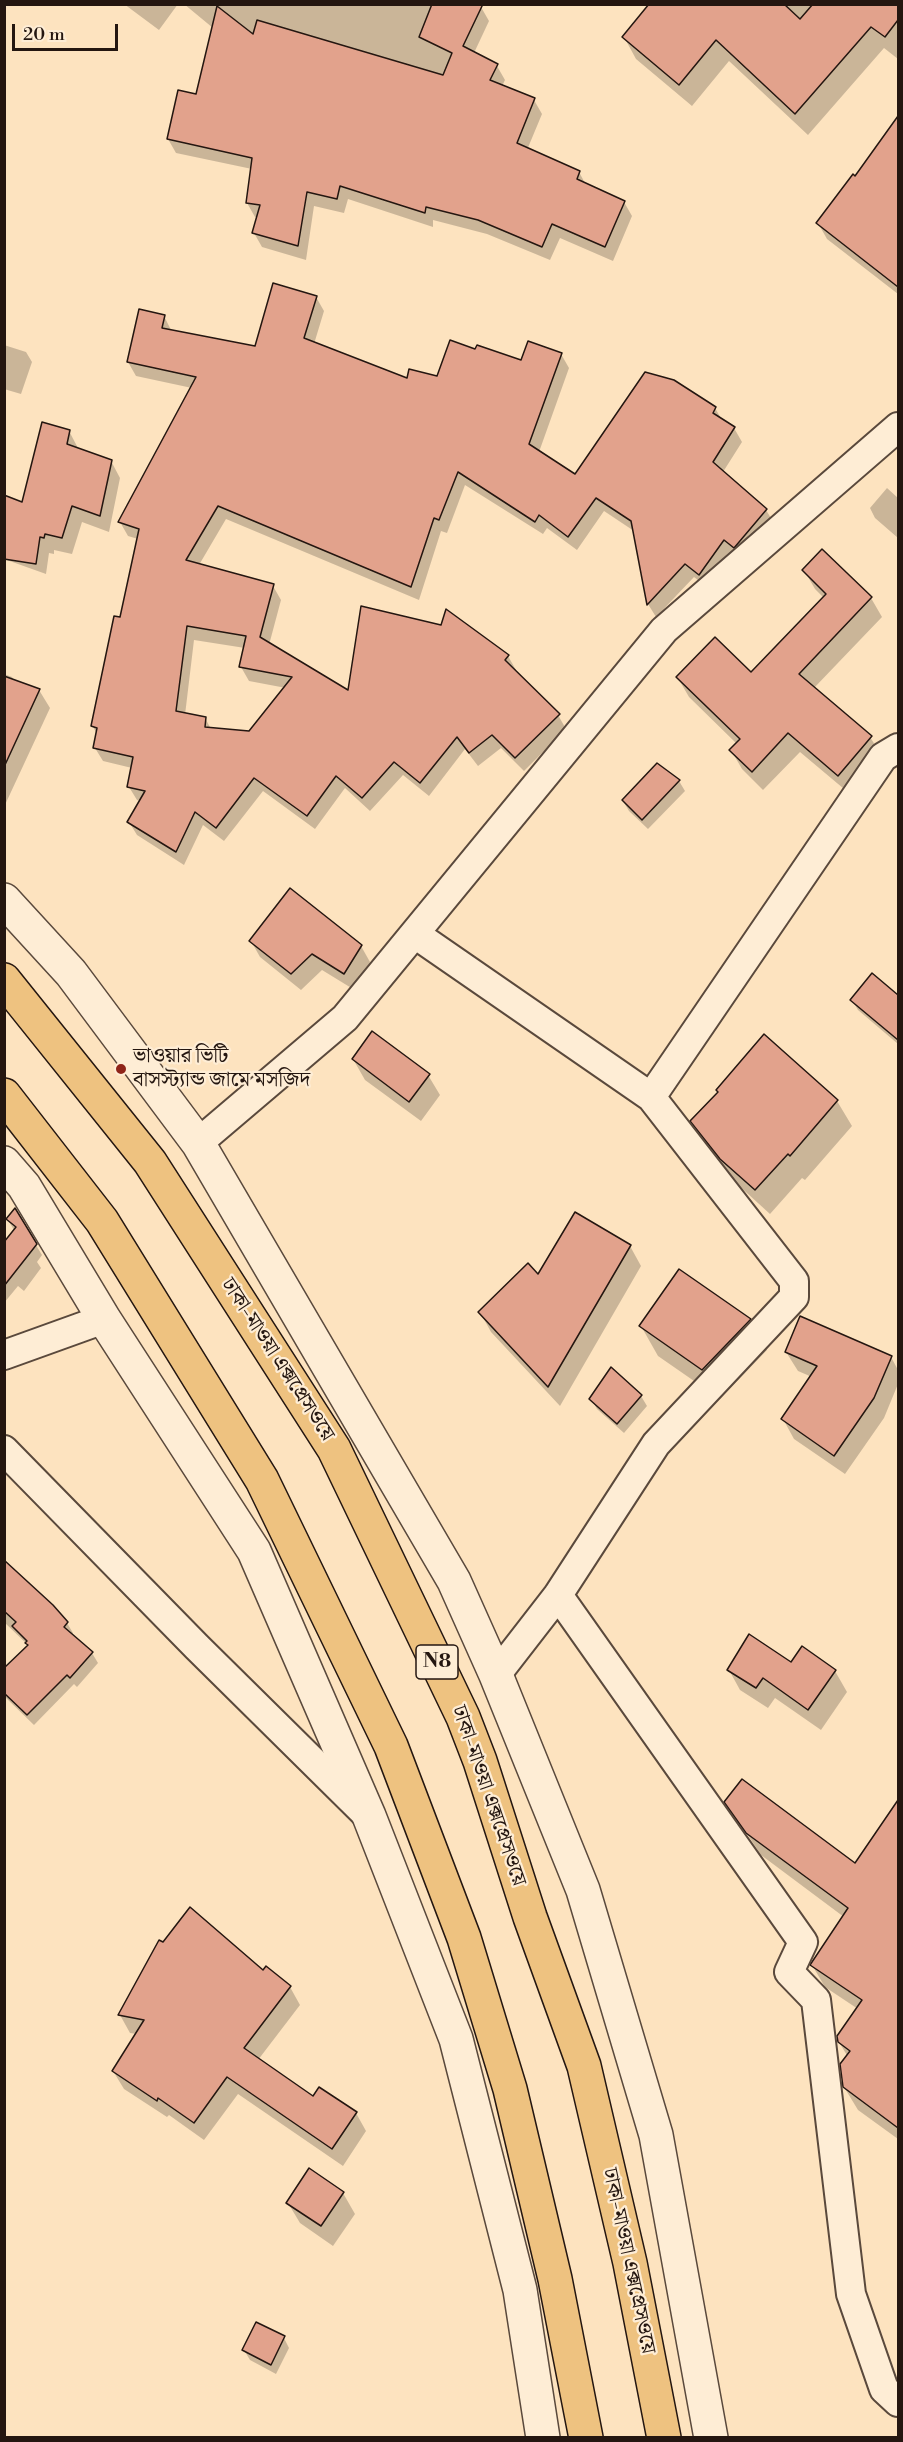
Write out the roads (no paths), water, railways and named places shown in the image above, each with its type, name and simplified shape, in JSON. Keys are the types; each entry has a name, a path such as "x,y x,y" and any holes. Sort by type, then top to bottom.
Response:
{"highway":[{"name":"ঢাকা-মাওয়া এক্সপ্রেসওয়ে","path":"4,980 150,1162 334,1449 463,1717 480,1761 530,1917 584,2066 630,2263 664,2438"},
{"path":"4,1095 102,1221 262,1480 391,1746 464,1938 510,2089 555,2279 586,2438"}],"street":[{"path":"198,1143 345,1018 664,630 898,427"},
{"path":"651,1096 883,757 898,748"},
{"path":"4,900 70,973 198,1143 454,1581 496,1675 584,1890 656,2135 711,2438"},
{"path":"414,934 651,1096 794,1281 795,1289 794,1297 656,1444 558,1595 496,1675"},
{"path":"4,1163 24,1186 104,1319 254,1551 369,1816 456,2039 520,2290 543,2438"},
{"path":"4,1355 104,1319"},
{"path":"4,1450 197,1647 369,1816"},
{"path":"558,1595 803,1942 789,1972 816,2000 851,2294 884,2389 898,2402"}],"place":[{"name":"ভাওয়ার ভিটি বাসস্ট্যান্ড জামে মসজিদ","path":"121,1069"}]}
